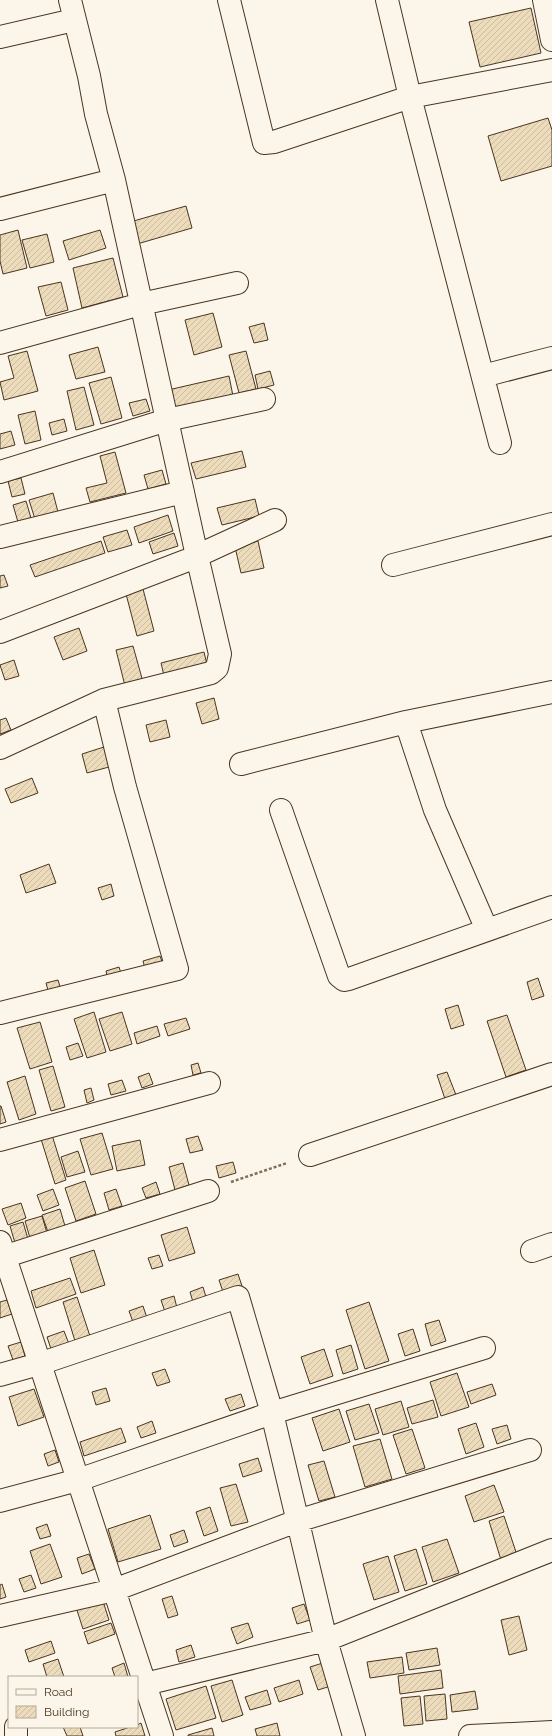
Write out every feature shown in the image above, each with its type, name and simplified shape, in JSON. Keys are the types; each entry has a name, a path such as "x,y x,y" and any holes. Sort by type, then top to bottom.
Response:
{"street":[{"path":"229,0 264,143 274,142 410,97 552,70"},
{"path":"387,0 410,97 500,443"},
{"path":"544,0 552,40"},
{"path":"0,37 72,10 89,76 96,114 114,180 220,654 217,668 211,673 104,700 0,748"},
{"path":"0,209 114,180"},
{"path":"0,343 142,304 237,283"},
{"path":"482,376 552,358"},
{"path":"0,472 167,420 264,399"},
{"path":"0,537 183,492"},
{"path":"0,632 197,556 275,520"},
{"path":"393,565 552,524"},
{"path":"241,764 406,722 552,692"},
{"path":"0,1013 177,968 125,787 104,700"},
{"path":"406,722 435,810 487,930"},
{"path":"281,810 339,976 344,980 350,980 552,907"},
{"path":"310,1155 552,1074"},
{"path":"0,1140 209,1082"},
{"path":"162,1736 141,1685 114,1590 2,1252 208,1190"},
{"path":"532,1251 552,1244"},
{"path":"0,1375 39,1364 238,1297 272,1413 326,1640 354,1736"},
{"path":"0,1502 78,1480 272,1413 484,1348"},
{"path":"0,1616 114,1590 298,1521 530,1450"},
{"path":"141,1685 326,1640 547,1552"},
{"path":"470,1736 552,1732"}],"path":[{"path":"208,1190 310,1155"}],"building":[{"path":"531,8 541,53 480,67 469,22"},
{"path":"548,118 552,130 552,166 501,181 488,136"},
{"path":"186,206 192,228 137,244 130,222"},
{"path":"18,230 27,268 3,274 0,261 0,235"},
{"path":"100,230 106,248 69,260 63,241"},
{"path":"47,234 54,262 30,268 22,240"},
{"path":"113,258 123,297 82,308 73,268"},
{"path":"61,282 68,310 46,316 38,287"},
{"path":"213,313 222,347 194,355 185,320"},
{"path":"264,323 268,340 254,343 249,327"},
{"path":"98,347 105,372 76,379 69,355"},
{"path":"27,351 38,391 4,400 0,382 14,378 8,356"},
{"path":"246,351 256,389 239,393 229,355"},
{"path":"270,371 274,385 258,389 255,375"},
{"path":"229,376 233,396 173,410 168,390"},
{"path":"111,377 122,418 101,424 89,383"},
{"path":"84,387 94,425 76,430 67,391"},
{"path":"146,399 150,411 133,416 129,403"},
{"path":"35,411 41,440 25,444 18,415"},
{"path":"64,419 67,431 52,435 49,423"},
{"path":"11,431 15,445 0,449 0,434"},
{"path":"242,451 246,467 196,479 191,463"},
{"path":"115,452 126,493 90,502 86,488 107,483 100,456"},
{"path":"162,470 166,484 148,489 144,475"},
{"path":"21,478 25,494 12,497 8,481"},
{"path":"53,493 58,512 35,519 29,500"},
{"path":"255,499 259,516 222,525 217,508"},
{"path":"26,501 31,518 18,522 13,505"},
{"path":"168,515 173,531 139,543 134,527"},
{"path":"127,530 132,545 108,552 103,537"},
{"path":"174,533 178,546 153,554 149,542"},
{"path":"101,541 105,553 35,577 30,565"},
{"path":"258,541 264,568 241,573 235,547"},
{"path":"4,575 8,586 0,588 0,576"},
{"path":"143,589 154,631 137,636 126,594"},
{"path":"79,628 87,651 63,660 54,637"},
{"path":"133,646 143,682 125,686 116,650"},
{"path":"204,652 208,669 165,680 161,663"},
{"path":"14,660 19,676 5,680 0,665"},
{"path":"214,698 219,719 202,724 196,703"},
{"path":"6,718 11,730 0,734 0,720"},
{"path":"166,720 170,737 150,742 146,725"},
{"path":"104,747 109,767 87,773 82,754"},
{"path":"32,778 38,793 11,803 5,789"},
{"path":"49,864 56,883 26,893 20,875"},
{"path":"111,884 114,896 102,900 98,888"},
{"path":"160,956 164,967 146,972 143,961"},
{"path":"119,967 122,976 108,980 106,971"},
{"path":"538,978 544,996 532,1000 527,982"},
{"path":"58,980 61,990 49,994 46,983"},
{"path":"458,1005 464,1025 451,1029 445,1009"},
{"path":"94,1012 106,1052 87,1058 74,1019"},
{"path":"122,1012 132,1044 110,1051 99,1019"},
{"path":"507,1015 526,1070 506,1077 487,1021"},
{"path":"186,1018 190,1029 168,1036 164,1024"},
{"path":"40,1022 52,1062 30,1069 17,1028"},
{"path":"157,1026 160,1036 137,1044 134,1033"},
{"path":"78,1043 83,1056 70,1060 66,1047"},
{"path":"198,1063 201,1073 193,1075 191,1065"},
{"path":"53,1066 65,1107 51,1111 39,1070"},
{"path":"447,1072 456,1095 445,1099 437,1075"},
{"path":"149,1073 153,1084 142,1088 138,1077"},
{"path":"25,1076 36,1114 19,1120 7,1082"},
{"path":"122,1080 126,1091 111,1095 108,1084"},
{"path":"91,1088 94,1100 87,1103 84,1090"},
{"path":"0,1106 6,1122 0,1124"},
{"path":"102,1133 113,1169 91,1175 80,1139"},
{"path":"52,1135 66,1180 55,1184 41,1139"},
{"path":"198,1136 203,1150 190,1153 186,1139"},
{"path":"140,1140 145,1165 117,1171 112,1146"},
{"path":"78,1151 85,1172 67,1177 61,1157"},
{"path":"233,1162 236,1173 219,1178 216,1166"},
{"path":"183,1163 189,1185 175,1190 169,1167"},
{"path":"85,1181 96,1214 76,1221 65,1188"},
{"path":"156,1182 160,1194 146,1198 142,1188"},
{"path":"53,1189 59,1205 43,1211 37,1195"},
{"path":"116,1189 122,1206 109,1210 104,1193"},
{"path":"21,1203 26,1218 8,1225 2,1209"},
{"path":"60,1209 65,1226 48,1232 42,1215"},
{"path":"42,1216 47,1233 30,1238 25,1221"},
{"path":"23,1222 28,1239 15,1243 10,1226"},
{"path":"187,1227 195,1253 169,1261 161,1235"},
{"path":"94,1250 105,1285 81,1293 70,1258"},
{"path":"159,1255 163,1266 152,1269 148,1258"},
{"path":"238,1274 242,1286 223,1292 219,1280"},
{"path":"70,1278 76,1294 36,1308 31,1291"},
{"path":"203,1287 206,1297 193,1302 190,1292"},
{"path":"174,1296 177,1308 165,1312 161,1300"},
{"path":"77,1297 90,1336 75,1341 63,1302"},
{"path":"7,1300 12,1314 0,1318 0,1302"},
{"path":"369,1302 389,1361 365,1369 346,1310"},
{"path":"143,1306 147,1318 133,1322 129,1311"},
{"path":"439,1320 446,1341 431,1346 425,1324"},
{"path":"413,1329 420,1351 405,1356 398,1334"},
{"path":"64,1331 69,1344 51,1349 47,1337"},
{"path":"21,1342 25,1356 13,1360 8,1346"},
{"path":"351,1345 358,1369 343,1374 336,1350"},
{"path":"324,1349 333,1376 310,1384 301,1357"},
{"path":"165,1369 170,1382 157,1386 152,1373"},
{"path":"457,1373 469,1407 441,1416 430,1382"},
{"path":"492,1384 496,1395 471,1404 467,1392"},
{"path":"106,1388 110,1401 96,1405 92,1392"},
{"path":"34,1389 44,1417 18,1426 9,1397"},
{"path":"241,1394 245,1406 230,1411 225,1399"},
{"path":"433,1400 438,1417 412,1424 407,1408"},
{"path":"401,1401 409,1427 383,1435 375,1409"},
{"path":"369,1404 379,1433 355,1440 346,1411"},
{"path":"339,1409 350,1442 323,1451 312,1418"},
{"path":"152,1421 156,1433 141,1438 137,1427"},
{"path":"476,1423 484,1447 466,1454 458,1429"},
{"path":"507,1425 511,1439 497,1444 492,1429"},
{"path":"121,1428 126,1442 84,1456 80,1442"},
{"path":"412,1429 425,1468 406,1474 393,1435"},
{"path":"380,1439 392,1479 365,1487 353,1446"},
{"path":"55,1450 59,1462 48,1466 44,1454"},
{"path":"258,1458 262,1471 243,1477 239,1464"},
{"path":"324,1461 335,1497 319,1501 308,1465"},
{"path":"236,1484 248,1522 231,1526 220,1488"},
{"path":"494,1485 504,1512 474,1522 465,1496"},
{"path":"210,1507 218,1531 204,1536 196,1512"},
{"path":"150,1515 161,1549 118,1562 108,1529"},
{"path":"504,1516 517,1555 501,1560 489,1521"},
{"path":"47,1524 51,1536 40,1539 36,1528"},
{"path":"184,1530 188,1542 174,1547 170,1535"},
{"path":"447,1539 459,1573 433,1582 422,1547"},
{"path":"50,1544 62,1577 41,1584 30,1551"},
{"path":"416,1549 427,1584 405,1591 394,1556"},
{"path":"89,1554 95,1569 82,1574 77,1558"},
{"path":"388,1556 399,1592 374,1600 363,1564"},
{"path":"31,1575 36,1588 24,1592 19,1579"},
{"path":"2,1584 6,1597 0,1599 0,1585"},
{"path":"101,1595 109,1620 83,1629 75,1604"},
{"path":"172,1596 178,1615 168,1618 162,1599"},
{"path":"304,1604 310,1620 297,1624 292,1608"},
{"path":"519,1616 527,1650 509,1655 501,1620"},
{"path":"111,1623 115,1634 88,1644 84,1632"},
{"path":"248,1623 253,1637 237,1644 231,1628"},
{"path":"51,1641 55,1653 29,1662 25,1650"},
{"path":"191,1645 195,1657 179,1662 176,1650"},
{"path":"437,1648 440,1665 409,1670 406,1653"},
{"path":"402,1657 404,1673 370,1678 367,1662"},
{"path":"58,1659 64,1676 47,1676 43,1664"},
{"path":"326,1662 334,1685 318,1690 310,1667"},
{"path":"124,1663 128,1676 115,1676 112,1668"},
{"path":"441,1670 443,1688 400,1694 398,1676"},
{"path":"232,1680 243,1715 222,1722 211,1686"},
{"path":"299,1680 303,1694 279,1702 274,1688"},
{"path":"206,1686 216,1718 176,1730 166,1699"},
{"path":"267,1690 271,1704 250,1710 245,1697"},
{"path":"475,1691 478,1709 452,1712 450,1695"},
{"path":"445,1694 447,1719 426,1721 424,1696"},
{"path":"420,1696 423,1724 404,1726 401,1698"},
{"path":"141,1723 145,1736 116,1736 115,1732 127,1728 138,1728 138,1724"},
{"path":"277,1723 280,1736 257,1736 255,1729"},
{"path":"63,1728 80,1728 83,1736 67,1736"},
{"path":"212,1728 214,1736 188,1736 188,1735"}]}
